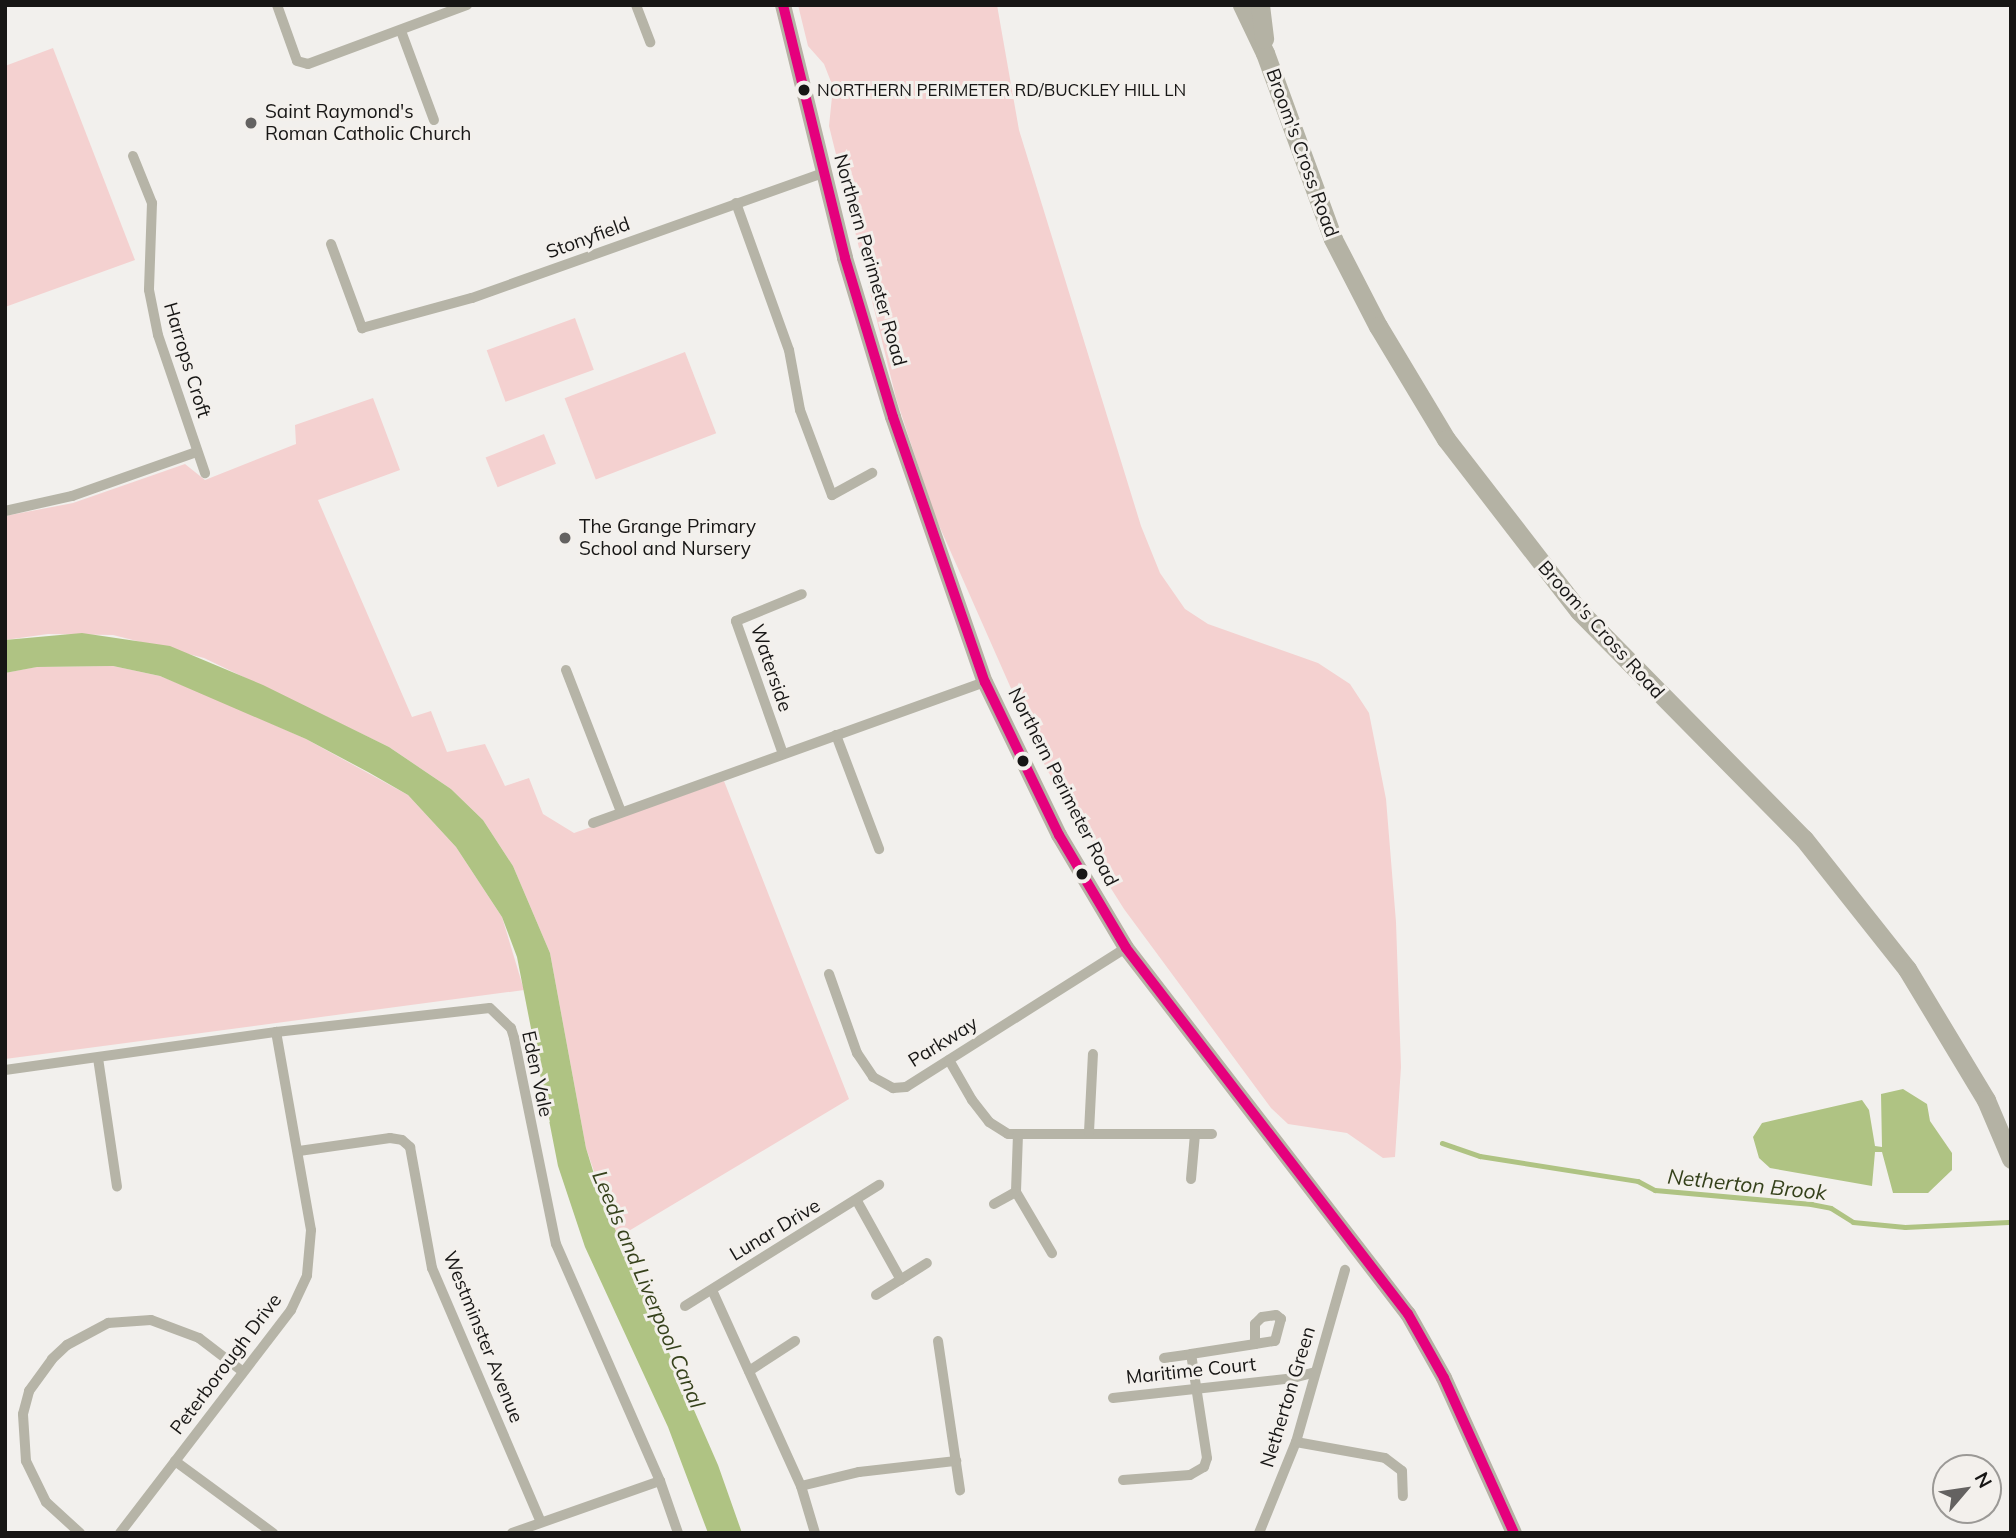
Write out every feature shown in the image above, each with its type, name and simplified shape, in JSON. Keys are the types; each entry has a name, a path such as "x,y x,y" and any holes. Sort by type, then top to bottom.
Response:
{"highway":[{"name":"Broom's Cross Road","path":"1242,5 1265,53 1333,239 1378,326 1446,439 1579,611 1804,839 1907,969 1986,1100 2011,1158"},
{"name":"Broom's Cross Road","path":"1260,5 1265,53"}],"main road":[{"name":"Northern Perimeter Road","path":"783,5 823,173 893,417 985,682 1059,835 1126,948 1408,1314 1444,1378 1514,1533"}],"street":[{"path":"277,5 297,61 307,64 467,5"},
{"path":"636,5 650,42"},
{"path":"401,30 434,120"},
{"name":"Harrops Croft","path":"134,156 152,203 149,290 156,324 205,473"},
{"name":"Stonyfield","path":"331,244 362,328 472,298 823,173"},
{"path":"736,203 789,350 800,410 832,495 872,473"},
{"path":"5,511 72,496 197,452"},
{"name":"Waterside","path":"783,754 736,621 802,594"},
{"path":"565,670 621,813"},
{"path":"593,822 985,682"},
{"path":"836,735 879,849"},
{"name":"Parkway","path":"829,974 857,1053 873,1077 893,1088 906,1087 1126,948"},
{"name":"Eden Vale","path":"5,1070 478,1006 502,1017 514,1038 556,1244 660,1481 678,1533"},
{"name":"Peterborough Drive","path":"120,1533 291,1310 307,1275 311,1230 276,1032"},
{"path":"1089,1132 1093,1054"},
{"path":"98,1058 117,1187"},
{"path":"949,1060 989,1122 1008,1134 1212,1134"},
{"path":"1018,1134 1016,1192 1052,1253"},
{"path":"1191,1179 1195,1134"},
{"name":"Westminster Avenue","path":"299,1151 390,1138 401,1140 410,1147 432,1268 541,1522"},
{"name":"Lunar Drive","path":"685,1306 857,1201 878,1185"},
{"path":"995,1204 1016,1192"},
{"path":"857,1201 901,1280"},
{"path":"876,1295 928,1263"},
{"name":"Netherton Green","path":"1259,1533 1296,1442 1345,1270"},
{"path":"712,1290 801,1486 815,1533"},
{"path":"80,1533 46,1502 26,1461 23,1414 29,1391 52,1359 67,1345 108,1323 151,1320 199,1338 242,1371"},
{"path":"749,1371 795,1341"},
{"path":"937,1341 960,1490"},
{"path":"1164,1358 1255,1344"},
{"path":"1123,1480 1190,1475 1204,1467 1207,1458 1191,1354"},
{"name":"Maritime Court","path":"1113,1398 1315,1372"},
{"path":"1296,1442 1385,1458 1402,1471 1403,1496"},
{"path":"175,1461 273,1533"},
{"path":"801,1486 859,1472 956,1461"},
{"path":"512,1533 660,1481"}],"shaded area":[{"path":"798,5 997,5 1019,130 1141,526 1160,573 1185,609 1208,624 1318,663 1350,684 1369,713 1386,799 1396,922 1401,1067 1395,1157 1383,1158 1347,1133 1288,1124 1271,1108 1124,909 1105,879 1091,839 1047,770 934,514 896,398 829,126 833,87 824,64 808,46"},
{"path":"53,48 135,260 5,307 5,66"},
{"path":"575,318 594,370 505,402 487,350"},
{"path":"685,352 716,433 596,479 565,398"},
{"path":"373,398 400,470 318,500 412,717 431,711 447,752 485,744 505,786 529,778 543,814 574,833 724,781 849,1099 617,1238 586,1148 550,953 513,866 483,820 451,789 389,747 204,658 113,635 48,634 5,640 5,516 73,503 185,464 205,480 296,444 295,425"},
{"path":"544,434 556,464 498,487 486,458"},
{"path":"82,633 170,646 263,685 389,747 451,789 483,820 513,866 550,953 586,1148 601,1197 718,1465 742,1533 708,1533 668,1427 585,1247 558,1166 517,957 502,917 456,847 408,795 306,739 160,676 113,666 37,667 5,673 5,640"},
{"path":"113,666 160,676 219,700 306,739 408,795 456,847 502,917 524,990 5,1059 5,673 36,667"},
{"path":"1903,1089 1927,1104 1930,1121 1952,1153 1952,1170 1928,1193 1893,1193 1882,1152 1875,1152 1872,1186 1770,1168 1759,1158 1753,1137 1762,1123 1862,1100 1869,1110 1875,1146 1882,1147 1881,1094"}],"waterway":[{"name":"Netherton Brook","path":"1442,1143 1480,1156 1638,1181 1655,1190 1811,1204 1831,1208 1853,1222 1905,1227 2008,1222"}],"transit line":[{"path":"783,5 845,258 893,417 985,682 1059,835 1126,948 1408,1314 1444,1378 1514,1533"}],"place":[{"name":"NORTHERN PERIMETER RD/BUCKLEY HILL LN","path":"804,90"},
{"name":"Saint Raymond's Roman Catholic Church","path":"251,123"},
{"name":"The Grange Primary School and Nursery","path":"565,538"}],"water label":[{"name":"Leeds and Liverpool Canal","path":"649,1289"}]}
